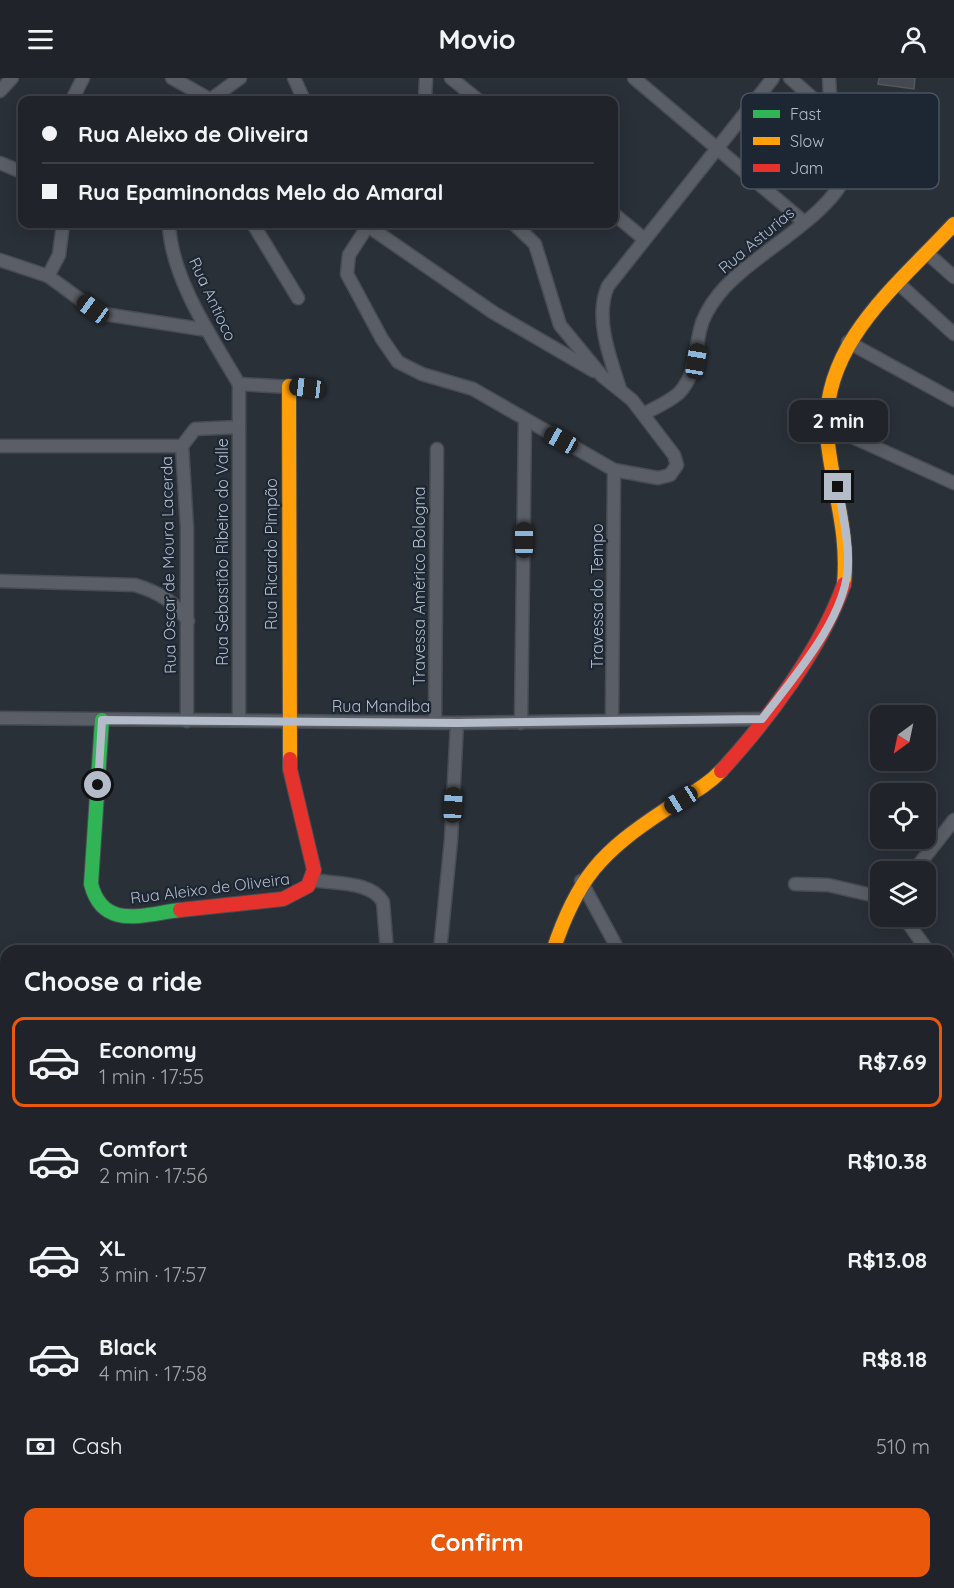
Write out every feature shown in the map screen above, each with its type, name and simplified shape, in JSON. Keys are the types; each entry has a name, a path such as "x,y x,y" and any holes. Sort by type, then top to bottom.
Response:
{"street":[{"path":"0,91 12,78"},
{"path":"74,96 83,78"},
{"path":"172,78 204,96"},
{"path":"216,96 240,78"},
{"path":"294,78 302,96"},
{"path":"425,96 426,78"},
{"path":"451,78 473,96"},
{"path":"634,78 741,168"},
{"path":"762,93 774,78"},
{"name":"Rua Asturias","path":"789,78 806,93"},
{"name":"Rua Asturias","path":"829,78 831,93"},
{"path":"620,389 610,358 603,298 608,286 741,118"},
{"path":"0,163 18,170"},
{"path":"766,189 804,222"},
{"name":"Rua Asturias","path":"644,414 674,397 687,381 696,361 700,329 706,313 718,295 734,277 827,202 837,189"},
{"path":"618,217 644,239"},
{"path":"555,945 560,927 581,881 602,856 629,834 715,777 810,654 834,613 846,582 846,534 828,426 832,378 848,342 898,283 954,224"},
{"path":"48,276 59,255 62,228"},
{"name":"Rua Antioco","path":"170,228 176,258 207,330 239,384"},
{"path":"255,228 298,298"},
{"path":"364,228 349,255 347,274 392,354 411,369 473,388 614,470 665,477 674,471 676,459 644,414 620,389 602,376 494,313 370,228"},
{"path":"518,228 535,244 560,325 602,376"},
{"path":"927,253 954,277"},
{"path":"0,260 48,276 93,309 104,314 207,330"},
{"path":"898,283 954,334"},
{"path":"848,342 954,400"},
{"path":"239,384 307,388"},
{"name":"Rua Sebastião Ribeiro do Valle","path":"239,384 239,720"},
{"name":"Rua Ricardo Pimpão","path":"289,386 289,722"},
{"path":"521,723 525,420"},
{"path":"828,426 954,483"},
{"path":"182,446 189,432 195,429 239,427"},
{"name":"Rua Oscar de Moura Lacerda","path":"0,446 182,446 188,621 187,721"},
{"name":"Travessa Américo Bologna","path":"435,722 436,449"},
{"name":"Travessa do Tempo","path":"612,721 614,470"},
{"path":"0,581 135,585 151,590 176,605 188,621"},
{"name":"Rua Mandiba","path":"0,718 457,723 762,719"},
{"name":"Rua Aleixo de Oliveira","path":"102,720 91,884 94,898 102,909 121,917 283,898 304,891 313,880 311,851 291,780 289,722"},
{"path":"441,945 451,840 457,723"},
{"path":"922,861 954,820"},
{"path":"313,880 369,889 379,895 383,902 387,945"},
{"path":"581,881 617,945"},
{"path":"795,884 828,885 870,895"},
{"path":"911,927 924,945"}],"building":[{"path":"879,78 915,78 914,89 878,84"}],"traffic: fast":[{"path":"102,720 91,884 97,899 115,914 127,916 180,910"}],"traffic: slow":[{"path":"844,584 842,527 827,435 828,402 836,372 849,344 867,318 954,224"},
{"path":"289,386 290,759"},
{"path":"555,945 582,885 608,854 643,825 721,771"}],"traffic: jam":[{"path":"721,771 775,707 792,683 822,633 844,584"},
{"path":"180,910 283,899 308,886 314,870 290,769 290,759"}],"route":[{"path":"98,785 102,720 521,723 762,719 810,654 841,598 848,564 846,534 838,487"}]}
